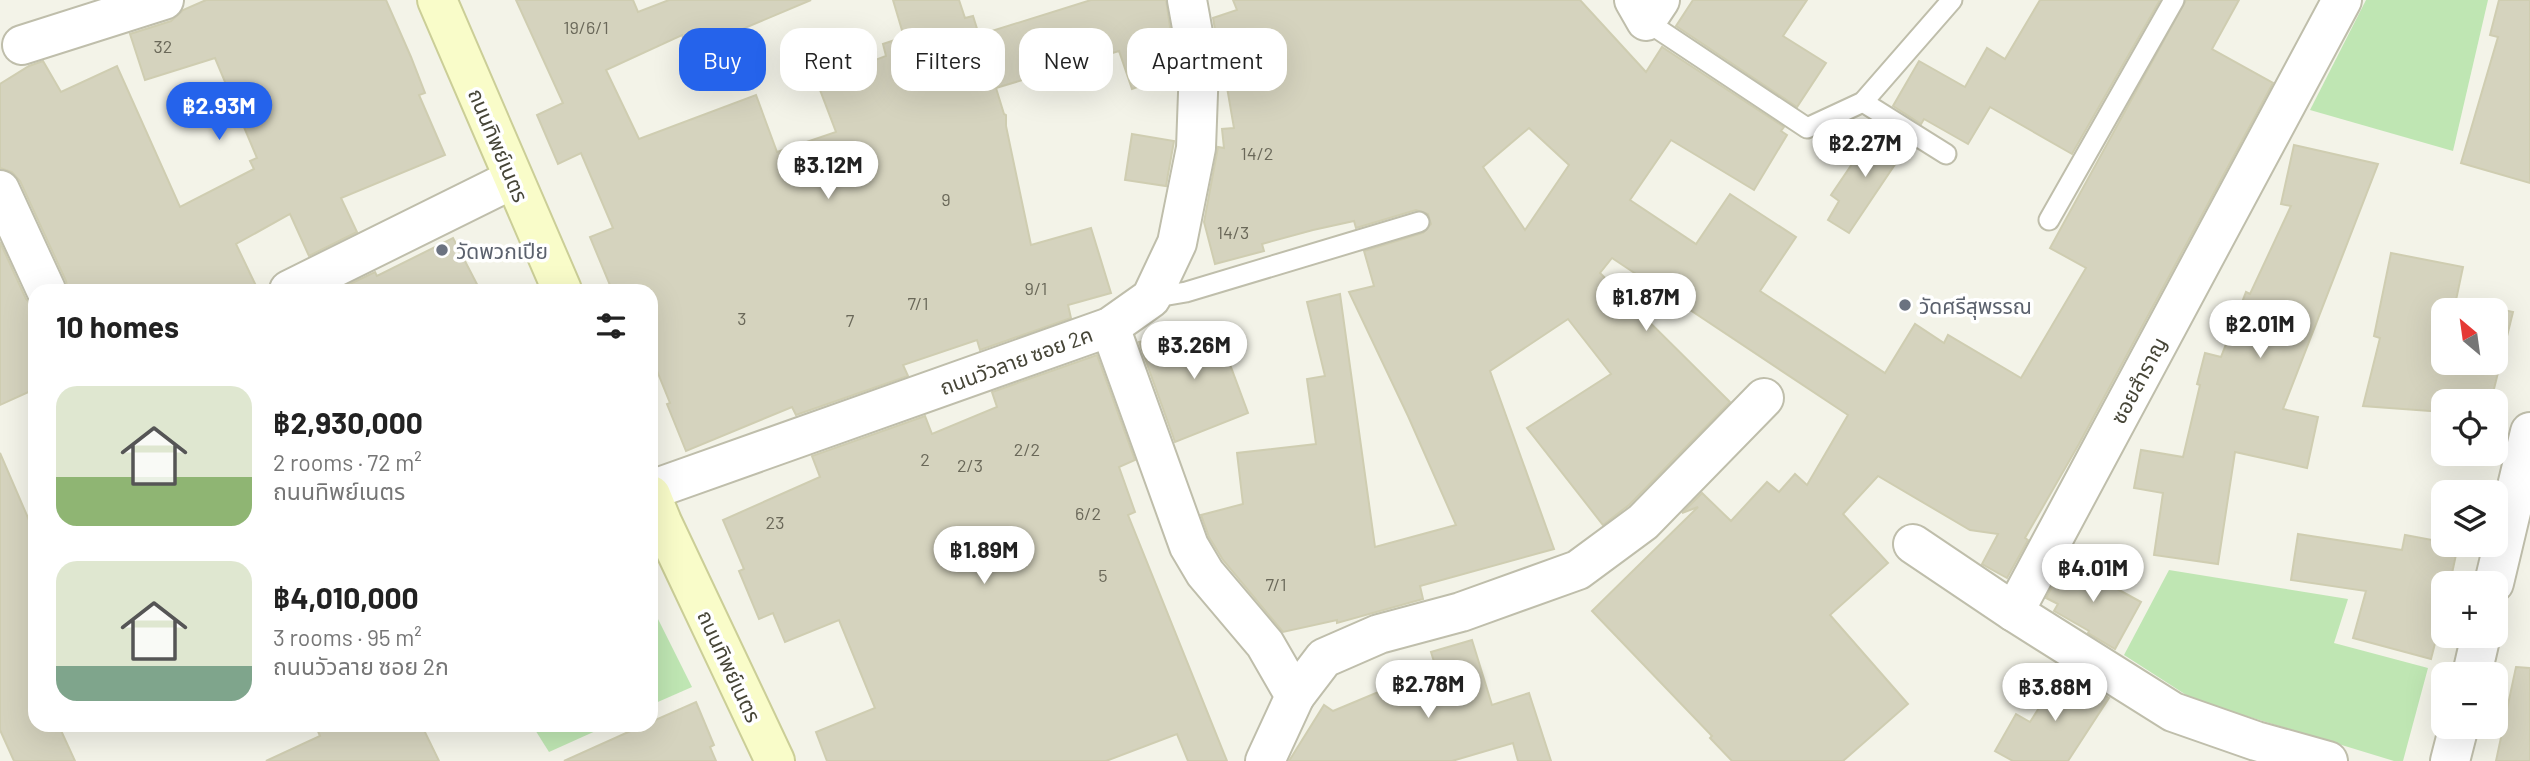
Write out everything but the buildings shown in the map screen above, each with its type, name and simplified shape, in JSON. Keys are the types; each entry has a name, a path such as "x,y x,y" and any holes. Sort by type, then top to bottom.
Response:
{"main road":[{"name":"ถนนทิพย์เนตร","path":"437,0 559,284"},
{"name":"ถนนทิพย์เนตร","path":"658,517 775,761"}],"street":[{"path":"22,45 164,0"},
{"path":"1151,298 1177,243 1196,148 1199,66 1187,0"},
{"name":"ซอยสำราญ","path":"2014,612 2342,0"},
{"path":"301,284 513,179"},
{"path":"0,190 43,284"},
{"name":"ถนนวัวลาย ซอย 2ค","path":"658,507 1110,327 1151,298"},
{"path":"1110,327 1189,547 1205,573 1265,644 1295,696"},
{"path":"1265,761 1295,696 1324,658 1379,634 1461,611 1578,570 1643,522 1764,398"},
{"path":"2497,571 2530,432"},
{"path":"1913,544 2014,612 2173,712 2256,741 2328,761"},
{"path":"2451,761 2456,739"}],"lane":[{"path":"1647,7 1807,128 1863,102 1952,0"},
{"path":"2049,220 2174,0"},
{"path":"1863,102 1946,154"},
{"name":"ถนนวัวลาย ซอย 2ค","path":"1151,298 1186,292 1419,222"}],"green space":[{"path":"2366,0 2488,0 2453,151 2310,110"},
{"path":"2169,570 2348,599 2334,643 2428,668 2403,761 2394,761 2194,700 2124,655"},
{"path":"658,619 692,687 658,702"},
{"path":"536,732 593,732 549,752"}],"place":[{"name":"วัดพวกเปีย","path":"442,250"},
{"name":"วัดศรีสุพรรณ","path":"1905,305"}]}
